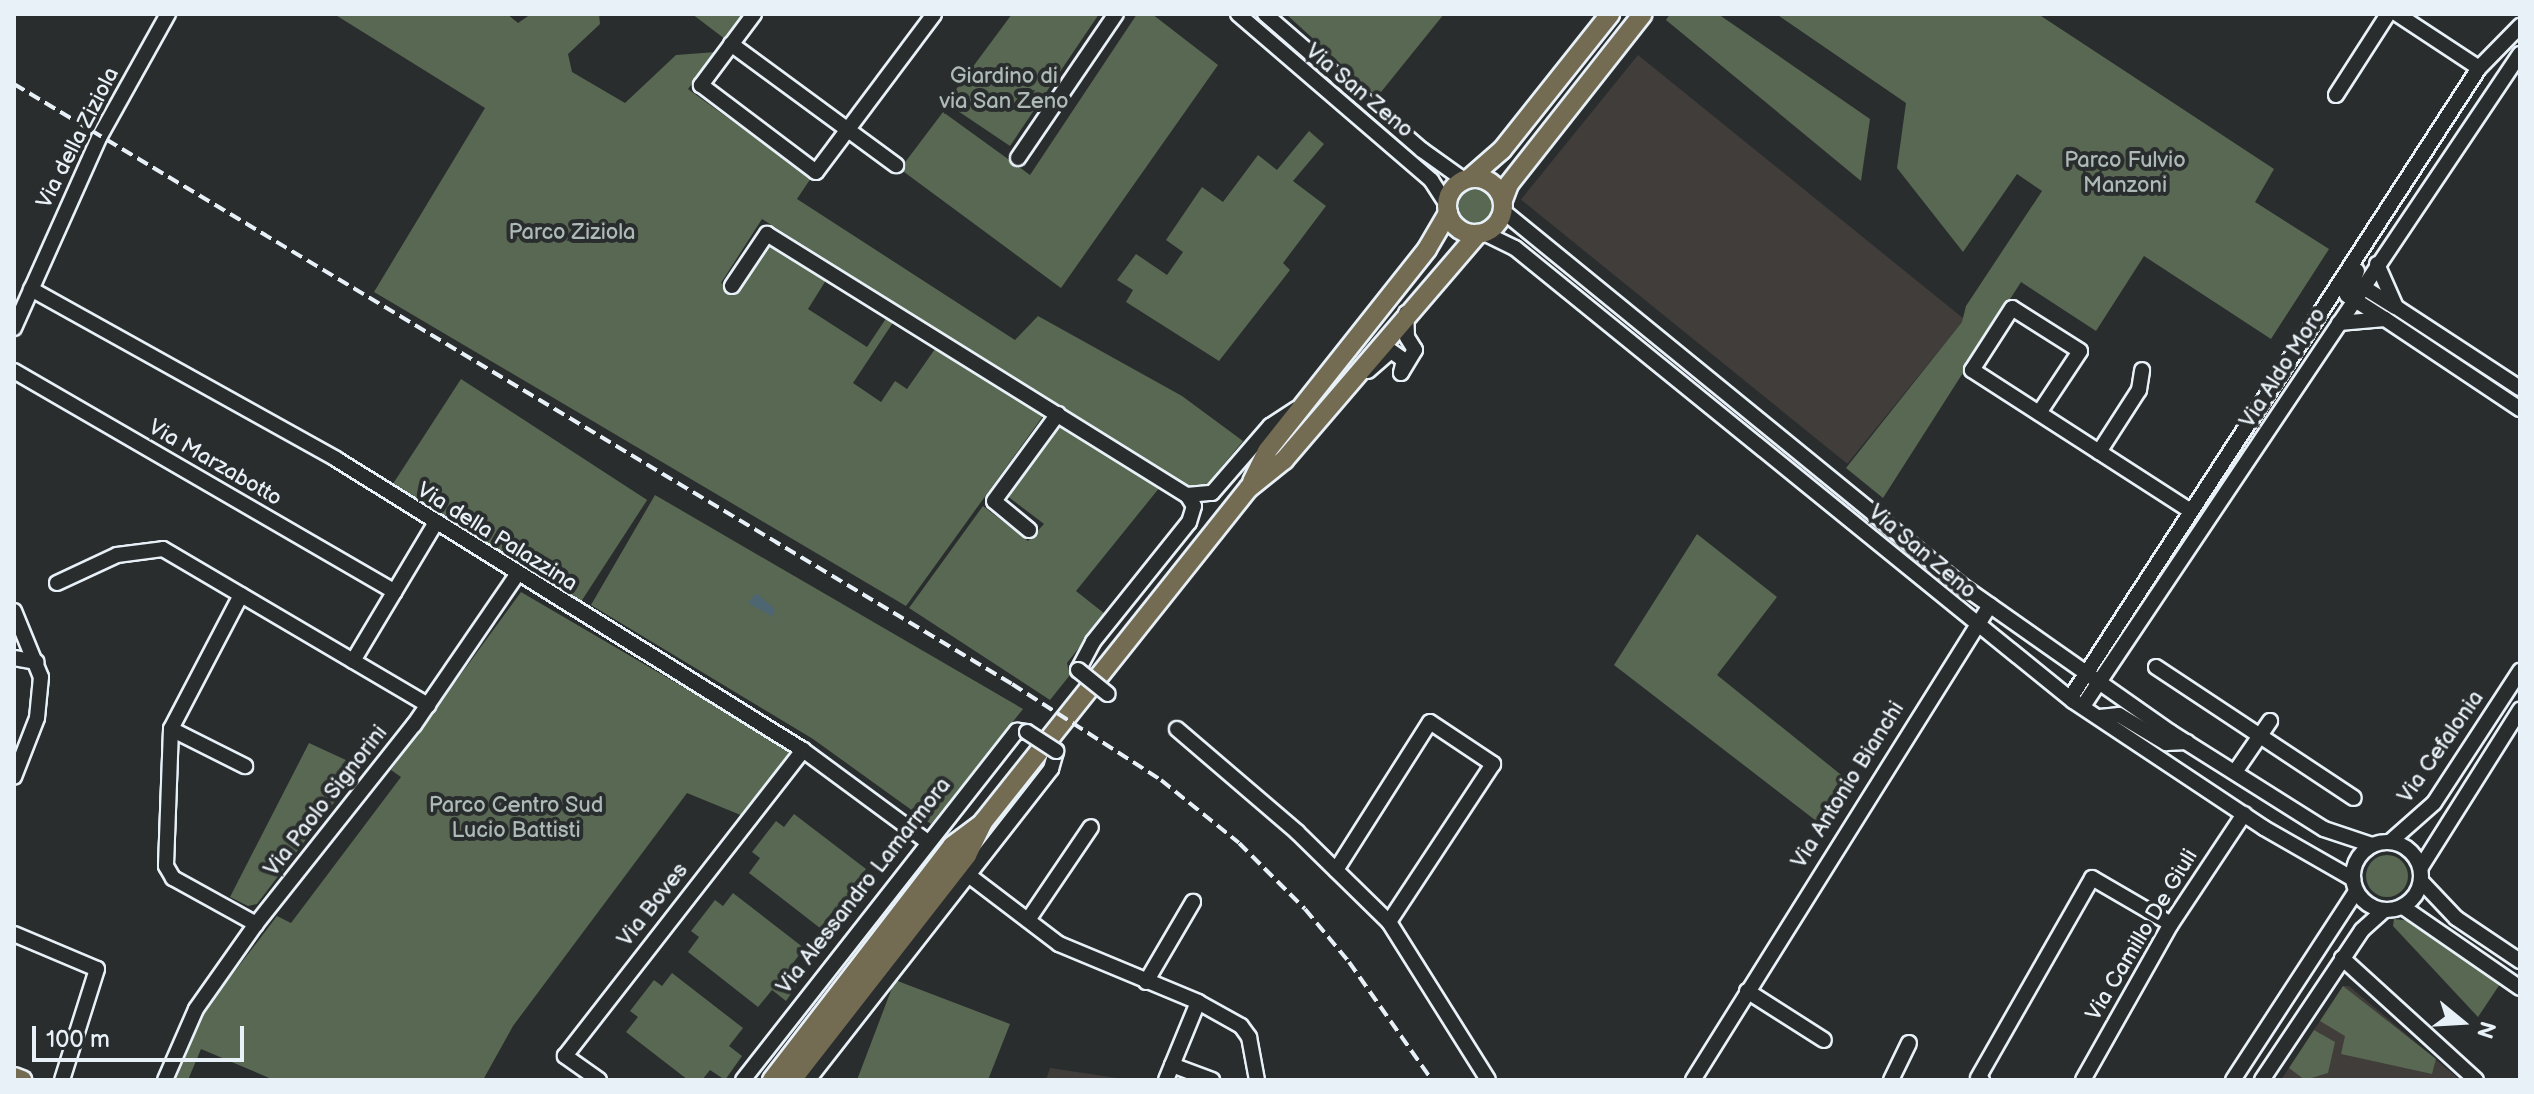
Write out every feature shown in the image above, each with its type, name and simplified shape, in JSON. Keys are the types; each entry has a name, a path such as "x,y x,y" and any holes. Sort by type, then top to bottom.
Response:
{"main road":[{"path":"1610,14 1502,150 1450,193 1447,209 1459,229 1481,234 1496,225 1509,184 1643,14"},
{"path":"1468,178 1489,181 1503,206"},
{"name":"Via Alessandro Lamarmora","path":"792,1080 967,855 983,822 1249,488 1267,451 1427,249 1447,209"},
{"name":"Via Alessandro Lamarmora","path":"1249,488 1284,460 1407,313 1481,234"},
{"name":"Via Alessandro Lamarmora","path":"772,1080 952,846 983,822"},
{"path":"14,1077 22,1080"}],"street":[{"name":"Via della Ziziola","path":"14,328 19,301 31,289 100,136 168,14"},
{"path":"754,14 701,85 816,172 934,14"},
{"path":"1018,158 1116,14"},
{"name":"Via San Zeno","path":"1238,14 1431,180 1447,209"},
{"name":"Via San Zeno","path":"1265,14 1422,150 1468,178"},
{"path":"2336,95 2388,14"},
{"path":"2397,14 2479,68"},
{"name":"Via Aldo Moro","path":"2077,702 2101,684 2339,323 2384,215 2479,68 2494,48 2520,26"},
{"path":"731,44 896,165"},
{"path":"2494,48 2517,60"},
{"name":"Via Aldo Moro","path":"2077,702 2084,672 2191,511 2352,286 2377,264 2517,60"},
{"name":"Via San Zeno","path":"1503,206 1990,605 2187,742 2324,829 2372,845"},
{"path":"732,286 767,234 1187,495 1194,506 1189,522 1093,642 1078,670 1108,694"},
{"name":"Via San Zeno","path":"1481,234 1515,248 1975,624 2077,702 2355,885"},
{"path":"2377,264 2396,307"},
{"path":"2352,286 2396,307 2520,388"},
{"path":"2352,286 2385,319 2520,409"},
{"name":"Via della Palazzina","path":"31,289 230,397 803,750 928,842"},
{"path":"2039,413 2080,351 2012,308 1972,370 2191,511"},
{"name":"Via Alessandro Lamarmora","path":"1354,379 1391,351 1404,360 1401,373 1413,359 1407,313"},
{"path":"2339,323 2385,319"},
{"path":"2099,452 2139,390 2142,370"},
{"name":"Via Marzabotto","path":"14,371 395,592"},
{"name":"Via Alessandro Lamarmora","path":"1187,495 1212,493 1270,426 1303,404"},
{"path":"1029,530 994,501 1058,414"},
{"path":"353,661 435,524"},
{"path":"57,583 117,555 163,549 428,705"},
{"name":"Via Paolo Signorini","path":"165,1080 196,1009 256,924 428,705 516,576"},
{"path":"241,595 171,729 166,866 173,878 256,924"},
{"name":"Via Antonio Bianchi","path":"1693,1080 1975,624 1990,605"},
{"path":"14,611 37,662 37,718 14,777"},
{"path":"14,658 37,662"},
{"path":"2156,667 2354,798"},
{"name":"Via Cefalonia","path":"2372,845 2391,841 2434,803 2520,671"},
{"name":"Via Cefalonia","path":"2403,907 2520,710"},
{"path":"2100,717 2119,715 2166,743 2187,742"},
{"path":"2235,772 2270,721"},
{"path":"1336,870 1430,722 1493,764 1389,922"},
{"path":"171,729 245,766"},
{"path":"1177,729 1336,870 1389,922 1488,1080"},
{"name":"Via Alessandro Lamarmora","path":"743,1080 1017,731 1027,732 1056,751 1051,769 967,874"},
{"name":"Via Boves","path":"599,1080 565,1056 803,750"},
{"name":"Via Camillo De Giuli","path":"2083,1080 2171,924 2244,814"},
{"path":"1028,920 1091,827"},
{"path":"2391,841 2410,849 2421,874 2456,918 2520,961"},
{"path":"2233,1080 2355,885 2357,859 2372,845"},
{"path":"808,1080 967,874 1059,944 1198,1002 1241,1026 1249,1037 1257,1080"},
{"path":"1980,1079 2092,878 2171,924"},
{"path":"2355,885 2384,910"},
{"path":"1146,982 1193,902"},
{"path":"2262,1080 2342,958 2384,910 2403,907 2520,988"},
{"path":"14,934 97,969 62,1080"},
{"path":"2342,958 2476,1080"},
{"path":"1747,991 1824,1040"},
{"path":"1166,1080 1198,1002"},
{"path":"1891,1080 1909,1043"},
{"path":"1172,1065 1212,1080"}],"shaded area":[{"path":"1638,55 1964,319 1847,464 1521,200"},
{"path":"2343,986 2349,986 2460,1080 2281,1080"},
{"path":"1050,1068 1130,1080 1046,1080"}],"green space":[{"name":"Parco Ziziola","path":"334,14 507,14 518,23 531,14 599,14 600,24 568,54 572,72 625,103 676,55 716,52 688,89 811,178 797,199 1015,340 1038,316 1182,396 1243,441 1204,488 1187,488 762,219 721,283 737,292 766,246 778,245 828,277 808,309 867,347 891,311 898,315 853,383 881,402 895,381 907,389 935,349 1043,416 906,606 374,292 485,108"},
{"path":"692,14 743,14 725,39"},
{"name":"Giardino di via San Zeno","path":"1012,14 1099,14 1010,146 946,103"},
{"path":"1137,14 1152,14 1218,65 1061,288 900,169 943,112 1030,175"},
{"path":"1286,14 1444,14 1377,97"},
{"path":"1670,14 1718,14 1870,119 1861,181 1666,20"},
{"name":"Parco Fulvio Manzoni","path":"1776,14 2038,14 2274,169 2255,202 2329,249 2271,339 2144,256 2096,331 2021,282 1883,498 1846,468 1962,322 1966,306 2042,191 2017,174 1963,252 1897,168 1906,103"},
{"path":"1309,131 1324,144 1293,181 1326,206 1283,263 1290,270 1219,361 1126,302 1133,290 1117,280 1136,254 1167,275 1183,252 1166,240 1202,187 1223,202 1258,155 1277,170"},
{"path":"1474,187 1488,192 1493,206 1488,220 1474,225 1460,220 1455,206 1460,192"},
{"path":"461,379 647,500 579,606 392,485"},
{"path":"1059,423 1160,487 1076,591 1105,614 1067,663 1070,675 1050,700 909,608 983,506 1028,541 1044,524 1006,495"},
{"path":"655,495 1023,709 931,824 813,739 591,605"},
{"path":"1697,534 1777,597 1717,675 1855,786 1828,830 1614,665"},
{"name":"Parco Centro Sud Lucio Battisti","path":"521,592 791,750 743,816 687,793 513,1026 483,1080 274,1080 201,1049 188,1080 175,1080 203,1013 277,916 291,923 401,777 391,770"},
{"path":"309,743 361,767 257,904 248,906 230,897"},
{"path":"794,814 866,869 852,887 864,897 847,922 833,911 820,928 749,873 760,858 752,852 776,821 784,827"},
{"path":"2387,855 2402,861 2408,876 2402,891 2387,897 2372,891 2366,876 2372,861"},
{"path":"733,893 804,948 791,966 803,976 786,1001 772,990 758,1007 688,952 699,937 691,931 715,900 723,906"},
{"path":"2394,919 2412,921 2500,984 2478,1017 2393,926"},
{"path":"672,973 743,1028 729,1046 742,1056 725,1080 710,1070 702,1080 688,1080 626,1032 638,1017 630,1011 654,980 662,986"},
{"path":"895,980 1010,1024 988,1080 857,1080"},
{"path":"2343,986 2436,1059 2432,1074 2341,1054 2345,1036 2320,1021"},
{"path":"2314,1030 2335,1042 2328,1073 2305,1080 2289,1068"}],"water":[{"path":"756,593 775,609 773,617 748,603"}],"railway":[{"path":"14,84 1012,684 1161,780 1239,843 1305,909 1349,962 1432,1080"}]}
